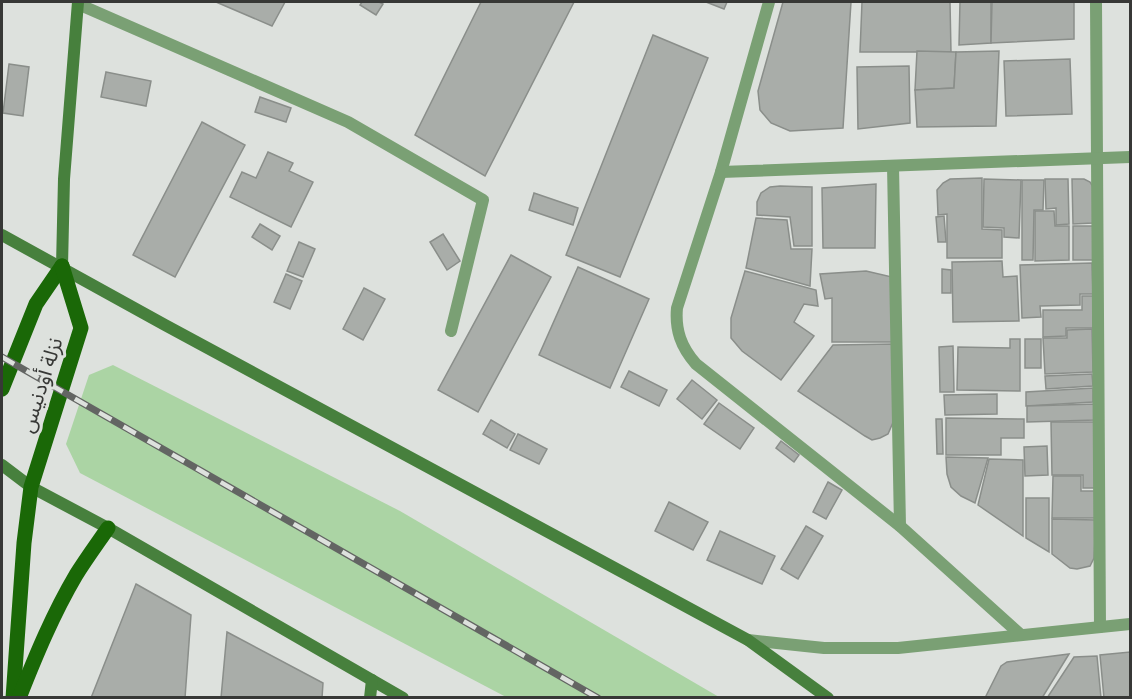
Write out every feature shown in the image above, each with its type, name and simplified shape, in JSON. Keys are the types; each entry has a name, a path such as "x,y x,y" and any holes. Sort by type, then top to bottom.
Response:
{"main road":[{"path":"2,389 36,304 62,266 64,179 78,3"},
{"path":"2,235 748,640 828,698"},
{"name":"نزلة أودنيس","path":"14,698 24,543 31,487 81,328 62,266"},
{"path":"2,465 31,487 108,528 403,698"},
{"path":"19,698 56,611 76,574 108,528"},
{"path":"370,698 372,680"}],"street":[{"path":"769,2 721,172 677,308 677,333 696,364 900,526 1022,635"},
{"path":"1096,2 1100,627"},
{"path":"78,3 348,122 483,200 451,331"},
{"path":"721,172 1131,156"},
{"path":"893,166 900,526"},
{"path":"748,640 824,648 898,648 1131,624"}],"green space":[{"path":"113,365 400,511 719,697 506,697 80,473 66,444 89,375"}],"building":[{"path":"216,2 285,2 272,26"},
{"path":"362,2 383,4 376,15 360,5"},
{"path":"481,2 574,2 485,176 415,135"},
{"path":"706,2 727,2 724,9"},
{"path":"783,2 851,2 843,128 790,131 771,123 760,110 758,91"},
{"path":"862,2 950,2 951,52 860,52"},
{"path":"960,2 991,2 991,43 959,45"},
{"path":"992,2 1074,2 1074,39 991,43"},
{"path":"653,35 708,58 620,277 566,255"},
{"path":"917,51 956,52 954,88 915,90"},
{"path":"999,51 996,126 917,127 915,90 954,88 956,52"},
{"path":"1070,59 1072,114 1006,116 1004,61"},
{"path":"9,64 29,67 23,116 3,113"},
{"path":"909,66 910,123 858,129 857,67"},
{"path":"106,72 151,81 146,106 101,97"},
{"path":"260,97 291,108 286,122 255,112"},
{"path":"202,122 245,145 175,277 133,255"},
{"path":"268,152 293,163 289,171 313,182 291,227 230,197 242,172 256,178"},
{"path":"982,178 982,229 1002,230 1002,258 947,258 947,214 938,215 937,190 950,179"},
{"path":"984,179 1021,180 1019,238 1004,237 1004,228 983,227"},
{"path":"1045,179 1068,179 1069,224 1056,225 1056,208 1046,209"},
{"path":"1072,179 1084,179 1090,182 1094,189 1093,223 1073,224"},
{"path":"1022,180 1044,180 1043,210 1034,210 1033,260 1022,260"},
{"path":"876,184 875,248 823,248 822,188"},
{"path":"770,187 812,187 812,246 794,246 790,217 757,215 757,202 761,193"},
{"path":"534,193 578,208 573,225 529,210"},
{"path":"1035,211 1054,211 1055,226 1069,226 1069,260 1035,261"},
{"path":"944,216 946,242 938,242 936,217"},
{"path":"756,218 787,220 791,249 812,249 810,286 746,268"},
{"path":"260,224 280,236 272,250 252,237"},
{"path":"1073,226 1093,226 1093,260 1073,260"},
{"path":"443,234 460,261 447,270 430,242"},
{"path":"299,242 315,249 303,277 287,271"},
{"path":"511,255 551,277 478,412 438,390"},
{"path":"1002,261 1003,277 1017,276 1019,321 953,322 952,262"},
{"path":"1092,263 1093,294 1080,294 1080,305 1040,306 1041,317 1022,318 1020,265"},
{"path":"578,267 649,299 610,388 539,355"},
{"path":"942,269 951,270 951,293 942,293"},
{"path":"745,271 816,290 818,306 804,304 794,322 814,336 781,380 742,351 731,338 731,318"},
{"path":"866,271 892,277 893,342 832,342 832,298 825,299 820,274"},
{"path":"286,274 302,281 290,309 274,302"},
{"path":"364,288 385,299 363,340 343,329"},
{"path":"1082,296 1093,296 1093,328 1066,328 1066,336 1043,337 1043,310 1082,310"},
{"path":"1092,329 1093,372 1045,374 1043,338 1067,338 1067,330"},
{"path":"1010,339 1020,339 1020,391 957,390 958,347 1010,348"},
{"path":"1025,339 1041,339 1041,368 1025,368"},
{"path":"893,344 894,420 888,434 880,438 872,440 865,436 798,391 833,345"},
{"path":"953,346 954,392 940,392 939,347"},
{"path":"629,371 667,390 659,406 621,387"},
{"path":"1092,374 1093,386 1046,389 1045,376"},
{"path":"692,380 717,400 702,419 677,399"},
{"path":"1093,388 1093,402 1026,406 1026,392"},
{"path":"997,394 997,414 945,415 944,395"},
{"path":"719,403 754,428 740,449 704,424"},
{"path":"1096,404 1096,420 1027,422 1027,406"},
{"path":"946,418 1024,419 1024,438 1001,438 1001,455 946,455"},
{"path":"936,419 942,419 943,454 937,454"},
{"path":"491,420 515,434 507,448 483,434"},
{"path":"1051,422 1095,422 1095,488 1083,488 1083,475 1052,475"},
{"path":"518,434 547,449 539,464 510,450"},
{"path":"781,441 799,455 794,462 776,448"},
{"path":"1047,446 1048,475 1025,476 1024,447"},
{"path":"946,457 988,458 975,503 961,496 951,487 947,474"},
{"path":"989,459 1023,460 1023,536 978,505"},
{"path":"1053,476 1081,476 1081,491 1096,491 1096,518 1052,518"},
{"path":"828,482 842,490 826,519 813,512"},
{"path":"1026,498 1049,498 1049,552 1026,538"},
{"path":"669,502 708,522 693,550 655,531"},
{"path":"1052,519 1096,520 1094,558 1090,566 1070,568 1052,554"},
{"path":"806,526 823,536 798,579 781,569"},
{"path":"720,531 775,556 762,584 707,560"},
{"path":"136,584 191,615 185,698 91,698"},
{"path":"227,632 323,683 322,698 221,698"},
{"path":"1130,652 1130,698 1104,698 1100,655"},
{"path":"1069,654 1042,698 985,698 1001,666 1007,662"},
{"path":"1097,656 1101,698 1047,698 1074,657"}],"railway":[{"path":"2,357 598,698"}]}
